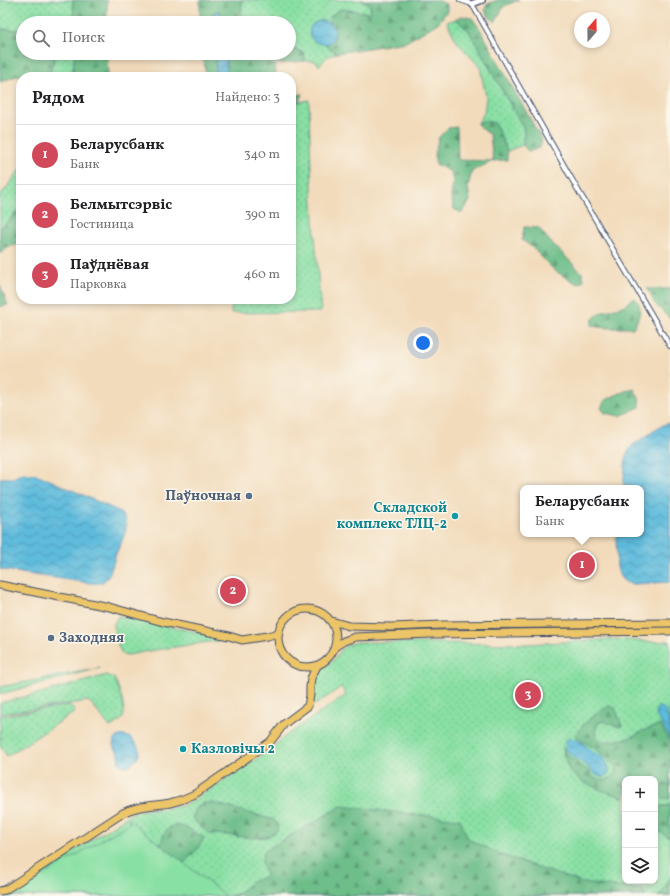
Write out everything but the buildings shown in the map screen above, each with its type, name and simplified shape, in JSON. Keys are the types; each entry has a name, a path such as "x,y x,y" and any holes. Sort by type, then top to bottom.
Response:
{"highway":[{"path":"0,585 109,607 163,622 242,640 278,633"},
{"path":"307,609 317,611 331,621 336,632 337,642 331,657 325,662 311,668 303,668 295,665 283,656 278,641 278,633 281,625 292,614 299,610 307,609"},
{"path":"331,621 349,626 391,627 442,625 670,623"},
{"path":"336,646 349,638 362,636 670,631"},
{"path":"0,891 5,890 123,813 135,808 172,803 195,794 270,742 284,724 308,706 311,678 317,666"}],"street":[{"path":"460,0 472,4 482,0"},
{"path":"472,4 578,190 670,346"}],"green space":[{"path":"0,0 73,0 74,16 16,16 16,30 0,29"},
{"path":"73,0 107,0 107,16 74,16"},
{"path":"200,0 242,0 241,14 243,16 222,16 216,11 213,16 200,16"},
{"path":"242,0 361,0 370,4 371,14 341,9 328,18 331,24 322,21 313,24 310,34 313,39 337,53 328,56 319,66 316,61 305,61 304,53 296,50 296,16 243,16 241,14"},
{"path":"361,0 438,0 447,5 447,11 438,23 406,42 337,53 325,45 332,40 335,32 334,27 328,18 341,9 371,13 370,4"},
{"path":"497,0 519,0 504,6 495,22 487,15 485,9 487,4"},
{"path":"462,16 472,18 480,29 542,140 540,147 528,151 523,145 524,129 469,31 456,19"},
{"path":"456,19 469,31 524,129 523,145 507,151 495,123 483,121 477,124 484,113 486,97 480,67 457,42 447,22"},
{"path":"0,29 16,30 16,60 54,60 50,72 16,72 16,76 0,82"},
{"path":"296,50 304,53 305,61 275,64 276,72 227,72 226,60 296,60"},
{"path":"54,60 74,60 73,72 50,72"},
{"path":"74,60 107,60 108,72 73,72"},
{"path":"204,60 215,60 216,72 205,72"},
{"path":"302,94 299,102 296,102 296,95"},
{"path":"309,100 313,206 321,312 231,313 232,304 296,304 296,102"},
{"path":"483,121 495,123 507,151 507,160 493,161 490,135 477,124"},
{"path":"457,127 458,160 493,161 472,171 468,187 470,201 462,213 454,209 451,197 453,183 451,172 436,164 434,155 439,137 448,128"},
{"path":"16,175 16,213 0,228 0,194"},
{"path":"16,213 16,245 7,247 0,254 0,228"},
{"path":"524,227 539,228 582,273 584,280 579,284 554,270 532,247 522,240"},
{"path":"0,285 8,305 0,307"},
{"path":"647,289 670,289 670,319 654,303"},
{"path":"635,298 639,304 640,310 633,328 605,328 591,325 593,319 600,313 625,305 630,300"},
{"path":"634,389 639,398 640,407 620,416 605,413 601,408 605,400 625,391"},
{"path":"118,616 229,639 128,655 122,654 113,626"},
{"path":"618,639 651,642 670,641 670,896 0,896 11,892 134,812 175,807 189,803 270,750 284,737 346,695 341,687 317,704 313,704 312,682 318,672 333,660 344,647 357,642 526,644"},
{"path":"100,668 0,694 0,687"},
{"path":"107,675 114,678 116,681 124,709 123,718 110,727 89,701 0,714 0,703"},
{"path":"70,705 75,712 7,756 0,746 0,716"},
{"path":"609,706 615,708 622,726 619,727 603,721 597,724 595,734 601,741 629,738 660,725 670,741 670,798 658,799 658,776 622,776 622,797 585,783 570,772 564,756 563,747 567,755 582,767 589,770 593,778 606,780 612,777 617,771 609,760 575,736 586,722"},
{"path":"204,803 214,803 274,820 278,826 277,831 267,837 253,838 211,834 199,826 192,818 197,808"},
{"path":"670,805 670,838 658,831 658,807"},
{"path":"341,806 460,819 468,839 502,855 583,883 643,890 645,896 230,896 239,893 253,881 266,876 262,863 263,852"},
{"path":"128,819 226,896 8,896 130,823"},
{"path":"176,825 188,828 204,838 197,850 184,863 160,844 167,830"},
{"path":"670,878 670,896 658,896 661,894"}],"water":[{"path":"216,11 220,12 221,16 214,16"},
{"path":"320,21 327,22 335,29 333,39 325,44 315,41 310,35 312,26"},
{"path":"215,60 226,60 227,72 216,72"},
{"path":"670,423 670,582 633,584 624,581 620,577 617,567 616,537 644,537 644,485 623,485 626,456 633,445 663,425"},
{"path":"23,473 36,474 43,477 114,509 123,516 126,523 124,535 111,571 102,582 90,583 0,569 0,478 13,478"},
{"path":"659,707 665,710 669,719 670,738 656,715 656,709"},
{"path":"119,736 125,736 131,739 139,750 139,755 132,764 123,766 120,764 118,753 113,745 114,740"},
{"path":"569,738 576,739 604,759 609,770 607,775 600,777 596,775 572,756 567,751 565,745 566,740"}],"place":[{"name":"Паўночная","path":"249,496"},
{"name":"Складской комплекс ТЛЦ-2","path":"455,516"},
{"name":"Беларусбанк","path":"582,565"},
{"name":"Белмытсэрвіс","path":"233,591"},
{"name":"Заходняя","path":"51,638"},
{"name":"Паўднёвая","path":"528,695"},
{"name":"Казловічы 2","path":"183,749"}]}
